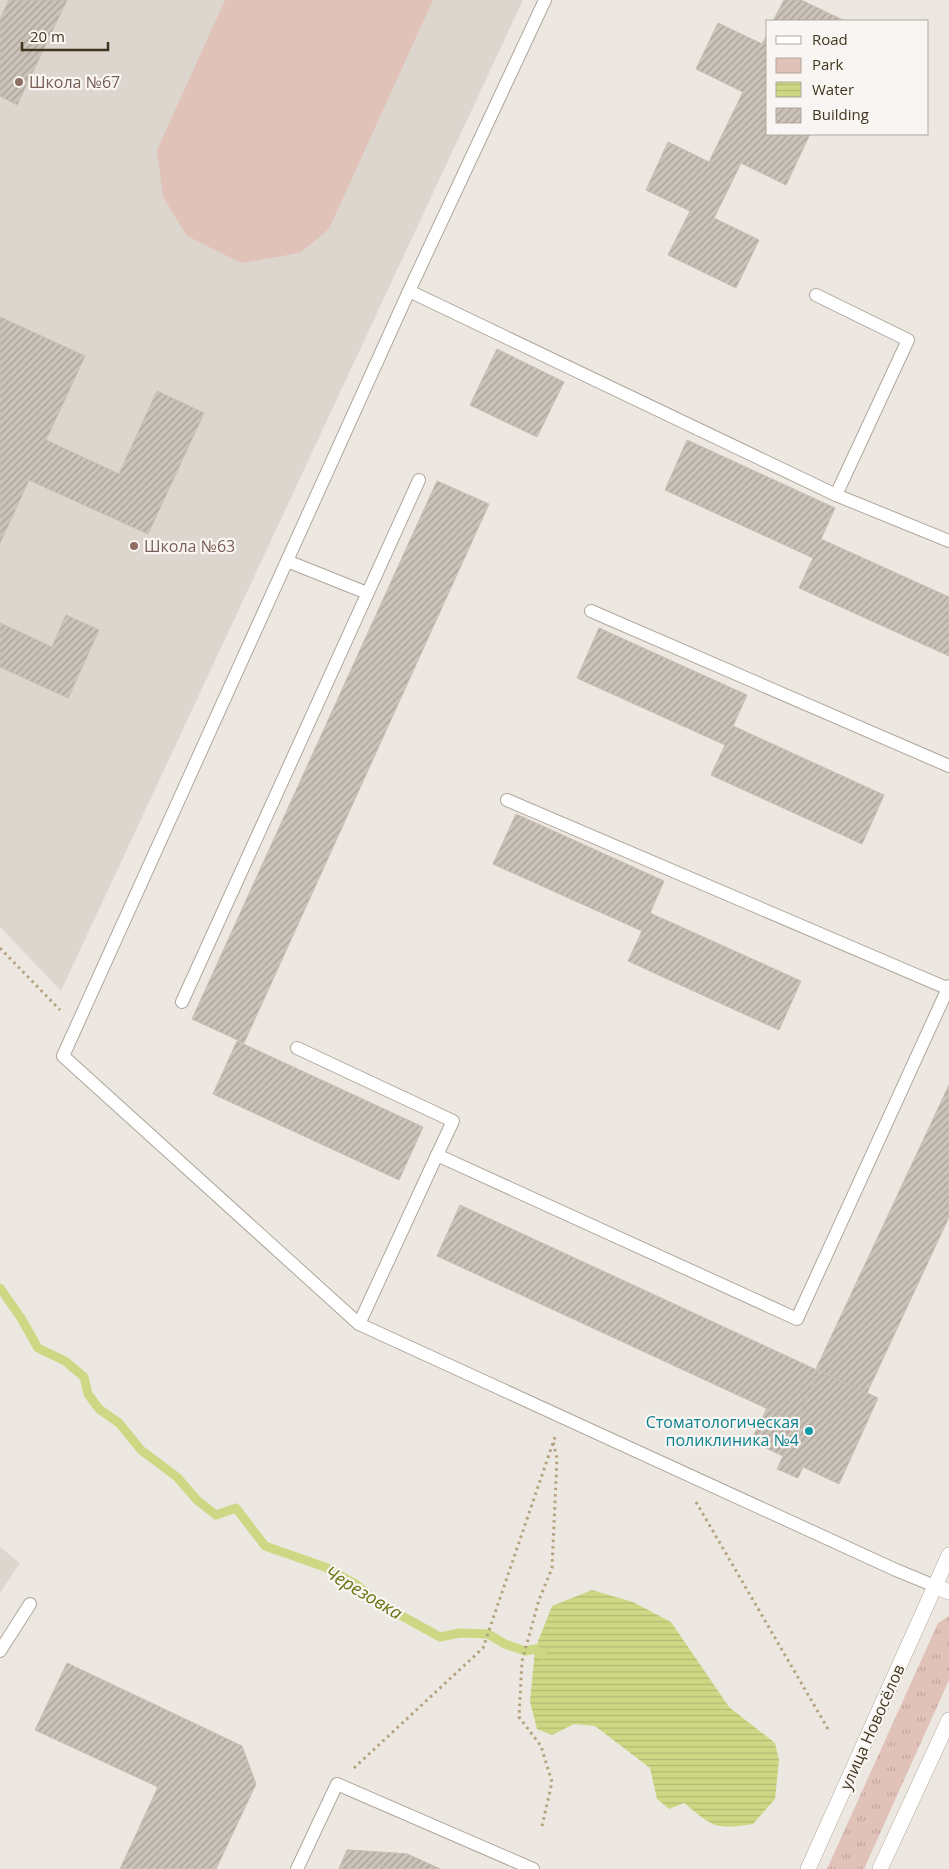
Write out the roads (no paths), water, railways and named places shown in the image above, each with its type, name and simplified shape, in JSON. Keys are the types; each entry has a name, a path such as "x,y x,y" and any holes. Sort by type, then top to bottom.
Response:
{"main road":[{"name":"улица Новосёлов","path":"808,1869 942,1589 949,1554"},
{"path":"880,1869 949,1720"}],"lane":[{"path":"545,0 409,291 64,1056 358,1324 896,1570 942,1589"},
{"path":"409,291 836,495 949,541"},
{"path":"816,295 908,340 836,495"},
{"path":"182,1002 419,480"},
{"path":"287,561 368,593"},
{"path":"591,610 949,766"},
{"path":"437,1156 797,1319 949,987 507,800"},
{"path":"297,1048 454,1121 358,1324"},
{"path":"0,1651 30,1604"},
{"path":"297,1869 337,1784 533,1869"}],"water":[{"path":"592,1590 633,1602 671,1622 729,1707 775,1743 779,1760 775,1799 753,1824 730,1827 715,1825 684,1803 669,1809 657,1799 650,1768 595,1726 574,1724 552,1735 537,1729 530,1702 535,1649 552,1606"}],"waterway":[{"name":"Черезовка","path":"0,1288 21,1318 38,1348 65,1361 84,1377 88,1394 99,1409 119,1423 141,1450 177,1477 197,1500 216,1515 236,1508 265,1546 325,1567 357,1585 375,1601 440,1637 460,1633 488,1634 505,1644 525,1651 535,1649 543,1655"}],"place":[{"name":"Школа №67","path":"19,82"},
{"name":"Школа №63","path":"134,546"},
{"name":"Стоматологическая поликлиника №4","path":"809,1431"}]}
